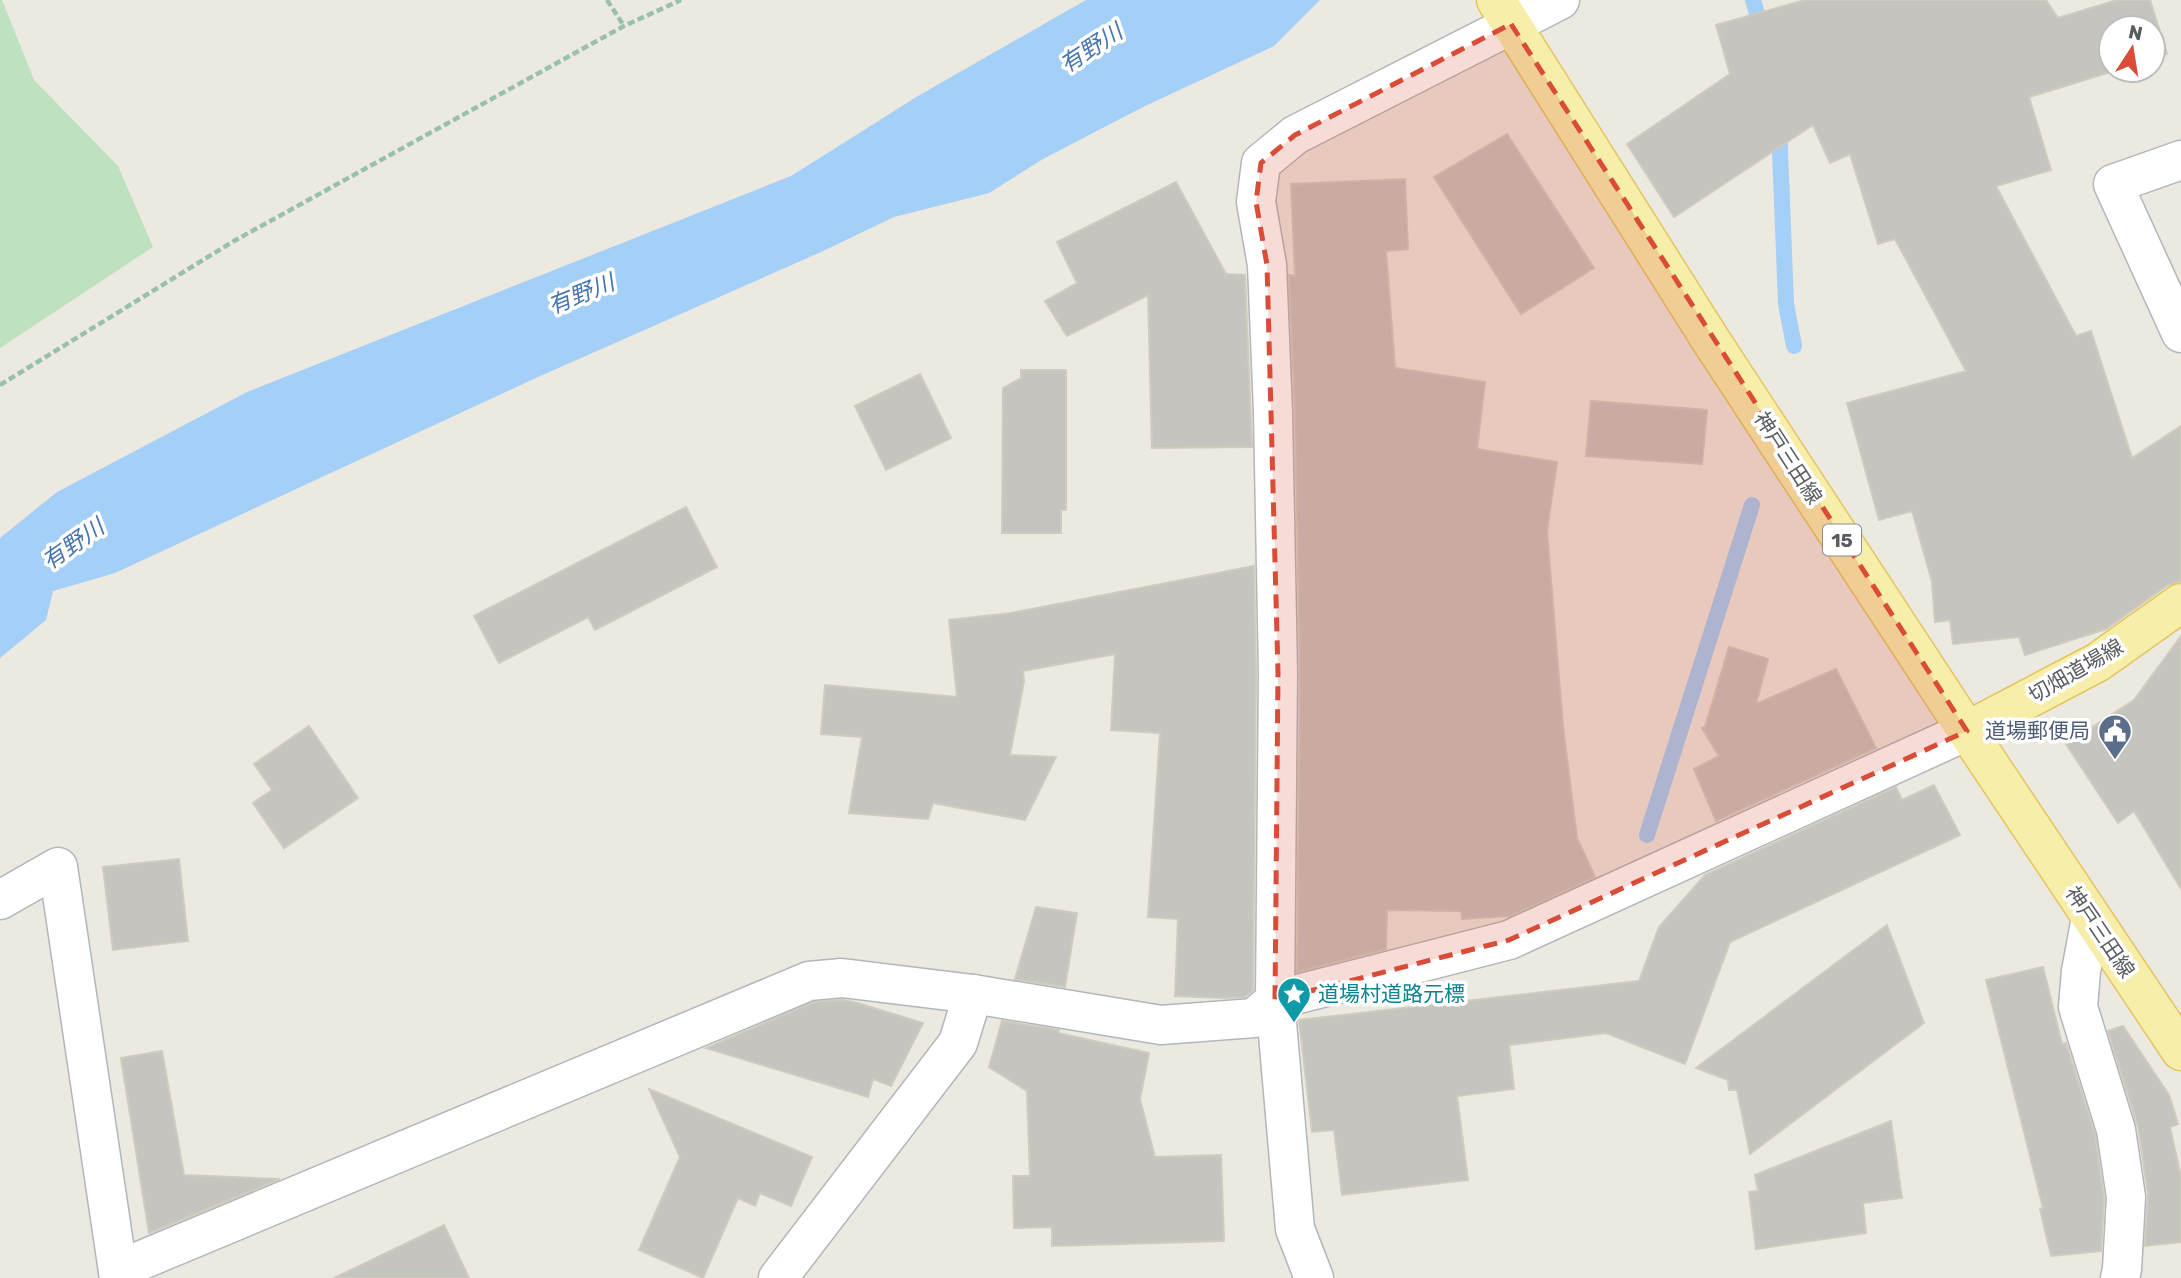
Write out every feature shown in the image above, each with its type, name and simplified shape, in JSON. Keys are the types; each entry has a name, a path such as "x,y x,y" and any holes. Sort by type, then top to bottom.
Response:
{"main road":[{"name":"神戸三田線","path":"1504,12 1710,339 2181,1051"},
{"name":"切畑道場線","path":"1967,731 2098,662 2181,603"}],"street":[{"path":"1314,1278 1295,1229 1275,1000 1278,646 1267,265 1256,202 1261,163 1295,135 1504,12 1560,0"},
{"path":"2181,160 2113,184 2181,333"},
{"path":"0,900 58,867 118,1274 809,981 842,978 973,994 1161,1025 1254,1018 1275,1000 1509,940 1967,731"},
{"path":"2091,918 2081,971 2078,1007 2116,1130 2126,1197 2120,1278"},
{"path":"778,1278 958,1043 973,994"}],"path":[{"path":"607,0 624,26"},
{"path":"0,385 234,241 624,26 681,0"}],"highlighted area":[{"path":"1511,24 1967,731 1509,940 1275,1000 1278,673 1267,265 1256,202 1261,163 1295,135"}],"green space":[{"path":"0,0 34,80 118,166 153,247 0,348"}],"water":[{"name":"有野川","path":"1086,0 1320,0 1274,46 1143,107 1043,159 989,193 894,217 538,377 115,573 53,591 46,620 0,658 0,538 57,492 247,392 791,176 918,96"}],"building":[{"path":"1805,0 2046,0 2058,18 2117,0 2150,0 2154,14 2097,14 2097,76 2029,97 2051,170 1996,186 2076,336 2091,331 2132,458 2181,426 2181,581 2168,585 2106,629 2025,655 2019,637 1953,644 1950,620 1935,622 1932,582 1912,511 1879,520 1847,403 1966,371 1895,239 1878,244 1850,154 1830,163 1813,125 1674,217 1627,144 1730,74 1716,25"},
{"path":"1507,134 1594,268 1521,314 1434,177"},
{"path":"1405,179 1408,249 1386,251 1395,368 1485,382 1477,449 1557,462 1547,531 1563,727 1577,838 1595,877 1510,916 1462,919 1461,911 1387,910 1386,949 1297,972 1300,673 1295,412 1289,275 1295,276 1291,184"},
{"path":"1176,182 1226,274 1245,275 1252,447 1152,448 1148,295 1067,336 1045,301 1077,283 1057,242"},
{"path":"1021,370 1066,370 1066,510 1061,510 1061,533 1002,533 1003,388 1021,378"},
{"path":"920,374 951,438 886,470 855,406"},
{"path":"1591,401 1707,410 1702,464 1586,456"},
{"path":"686,507 717,567 595,630 588,617 499,663 474,616"},
{"path":"1254,566 1256,673 1253,990 1245,997 1175,996 1178,919 1148,917 1160,733 1111,730 1115,654 1023,671 1024,681 1010,755 1056,757 1025,820 933,803 928,819 849,813 862,737 821,734 825,685 957,697 949,620 1011,613"},
{"path":"2181,636 2181,889 2134,811 2118,823 2066,744 2134,700"},
{"path":"1729,647 1768,659 1756,704 1836,669 1876,748 1716,821 1694,769 1719,756 1702,728 1705,727"},
{"path":"309,726 358,798 284,848 253,803 272,790 254,764"},
{"path":"1934,785 1960,835 1730,942 1685,1064 1606,1033 1509,1045 1514,1089 1457,1096 1468,1180 1342,1195 1334,1130 1312,1132 1299,1020 1639,981 1659,927 1705,875 1896,787 1902,800"},
{"path":"179,859 188,941 113,950 103,867"},
{"path":"1036,907 1077,913 1065,987 1015,979"},
{"path":"1887,925 1924,1023 1750,1154 1737,1090 1729,1090 1728,1080 1696,1068"},
{"path":"2043,967 2062,1044 2066,1043 2095,1135 2104,1198 2101,1251 2051,1256 2040,1209 2043,1208 1986,980"},
{"path":"842,1000 923,1023 891,1086 873,1079 868,1097 706,1048 814,1002"},
{"path":"1002,1021 1059,1030 1058,1033 1149,1053 1140,1099 1155,1157 1221,1155 1224,1241 1052,1246 1052,1227 1014,1228 1013,1176 1030,1176 1027,1091 989,1067"},
{"path":"2123,1026 2169,1095 2178,1124 2170,1127 2181,1177 2181,1242 2145,1246 2148,1194 2138,1127 2108,1031"},
{"path":"162,1051 184,1175 280,1179 149,1233 121,1058"},
{"path":"649,1089 812,1157 791,1206 760,1193 755,1206 738,1198 703,1278 639,1250 680,1157"},
{"path":"1891,1121 1902,1198 1863,1203 1866,1233 1756,1249 1749,1192 1758,1191 1755,1175"},
{"path":"444,1225 469,1278 334,1278"}],"waterway":[{"path":"1753,0 1763,34"},
{"path":"1779,125 1786,304 1794,346"},
{"path":"1647,835 1752,505"}],"place":[{"name":"道場郵便局","path":"2115,761"},
{"name":"道場村道路元標","path":"1294,1024"}]}
